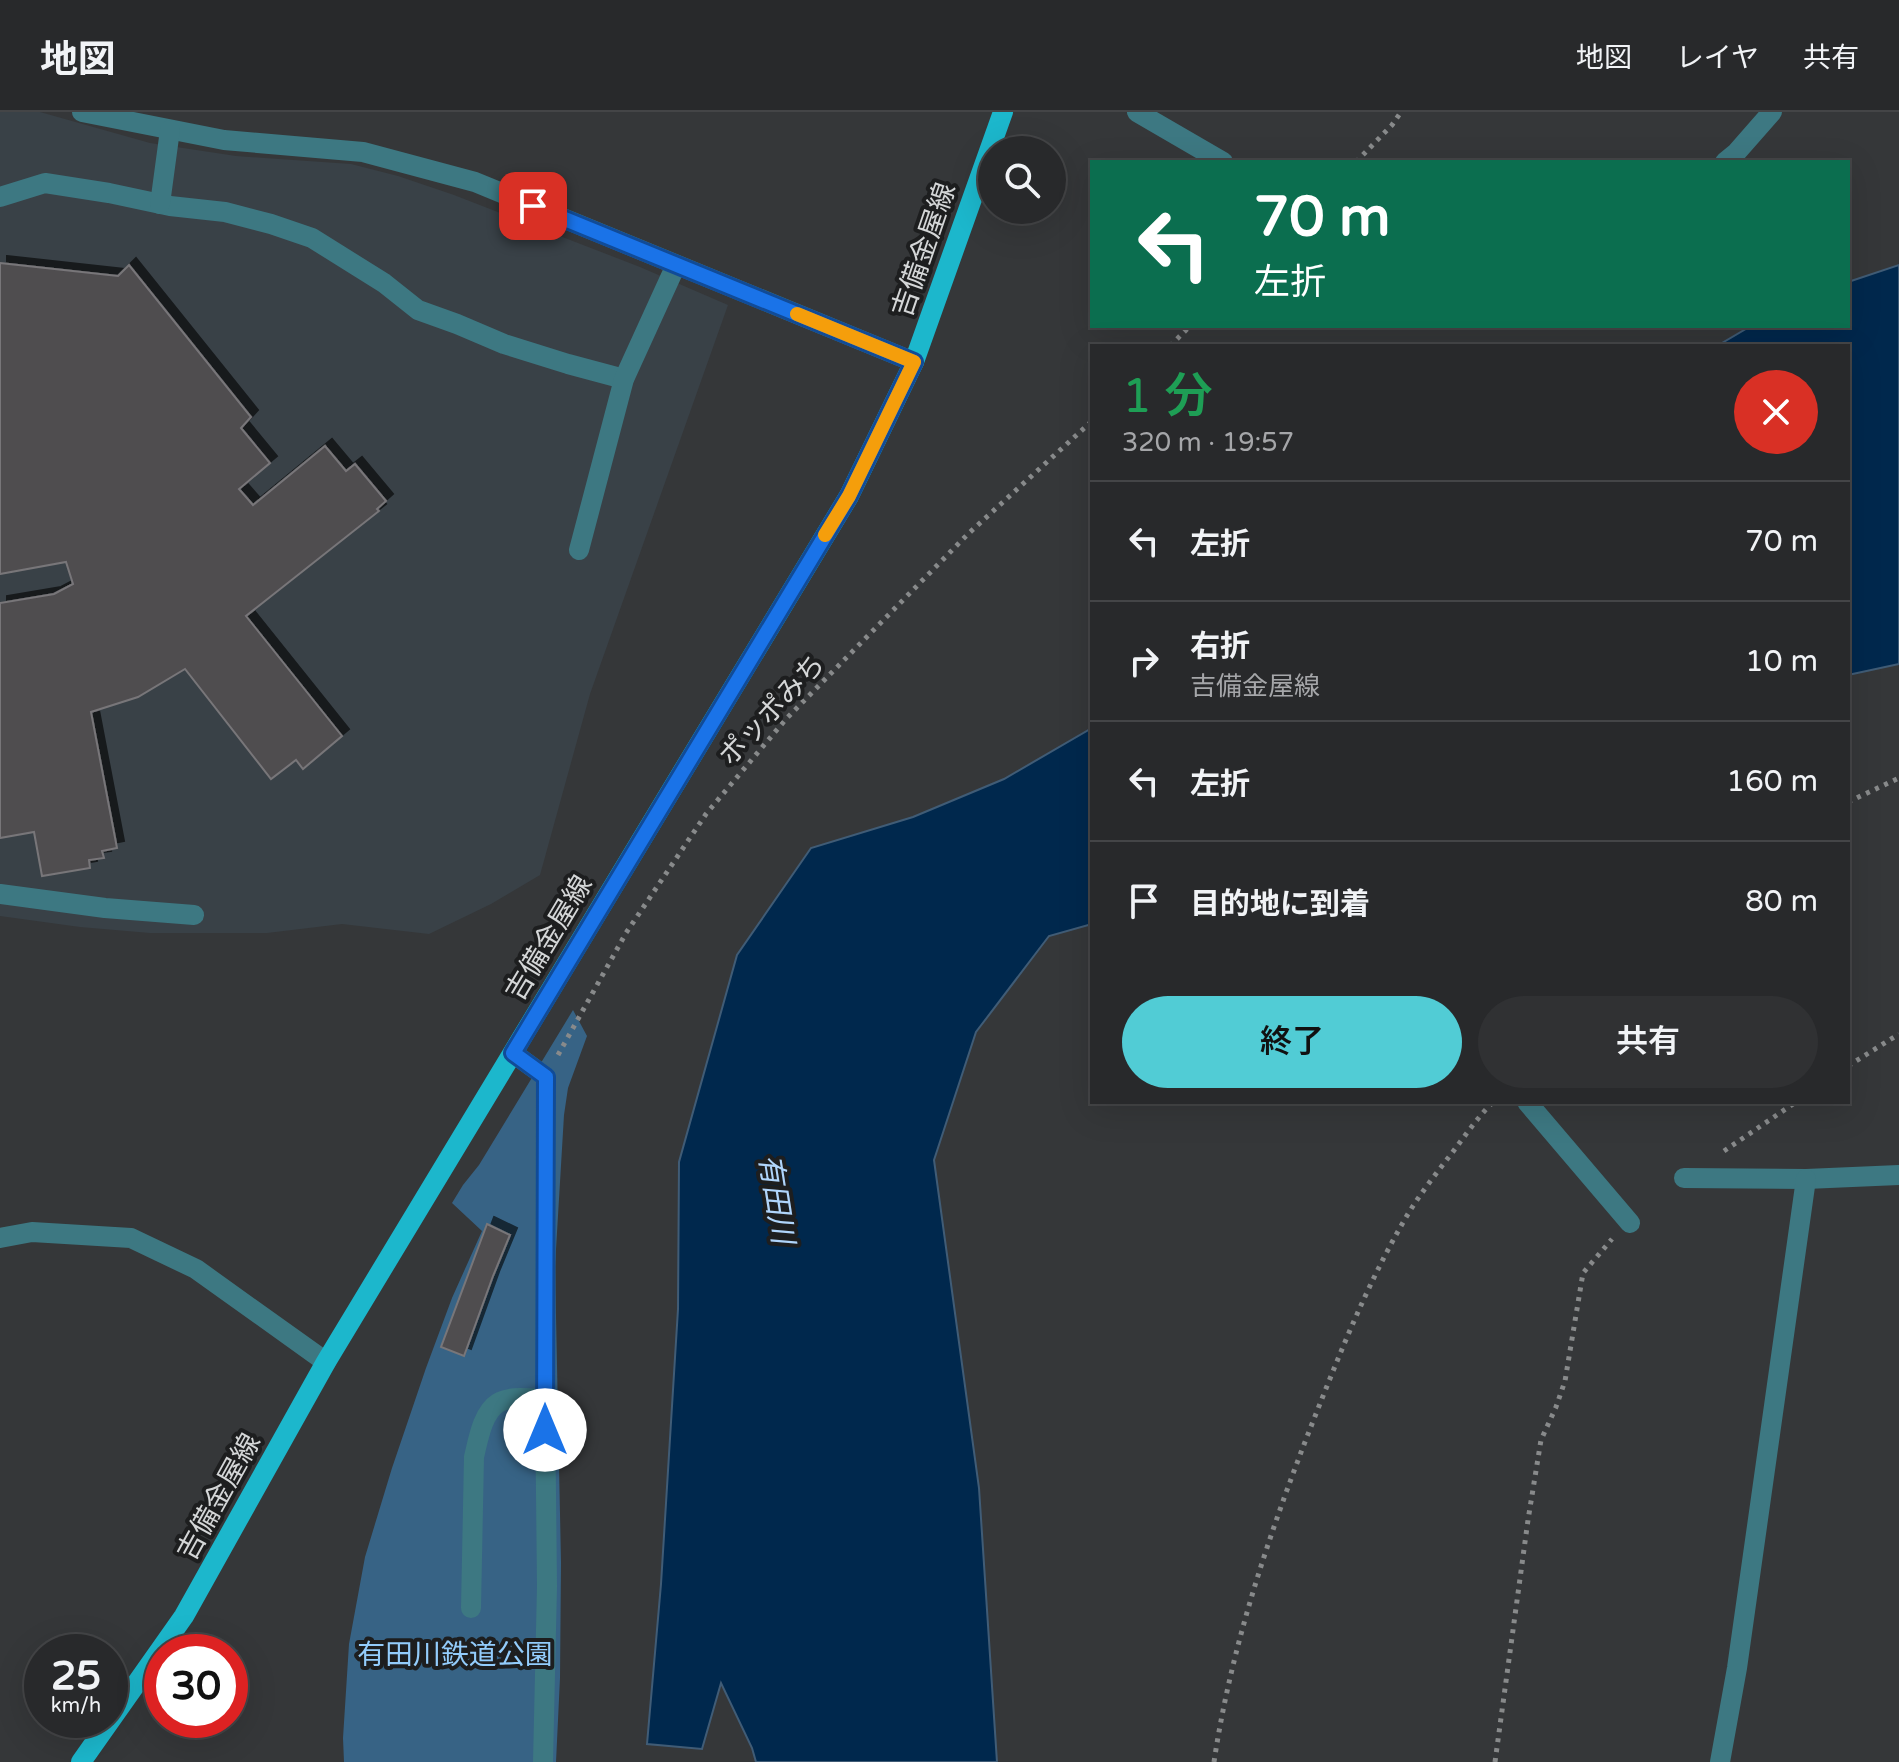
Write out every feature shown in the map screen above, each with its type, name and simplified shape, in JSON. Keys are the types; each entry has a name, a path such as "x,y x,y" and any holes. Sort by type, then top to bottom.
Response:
{"main road":[{"name":"吉備金屋線","path":"81,1762 184,1616 326,1362 849,496 914,362 1003,112"}],"street":[{"path":"85,112 224,140 363,152 475,182 914,362"},
{"path":"1137,112 1220,160"},
{"path":"1727,160 1772,112"},
{"path":"160,204 170,130"},
{"path":"0,197 45,183 160,204 225,212 271,224 312,238 384,283 418,310 504,344 624,379"},
{"path":"579,550 624,379 676,265"},
{"path":"0,894 105,908 194,915"},
{"path":"513,1053 546,1077 547,1586 543,1762"},
{"path":"1529,1104 1630,1223"},
{"path":"1684,1178 1806,1179 1899,1175"},
{"path":"1720,1762 1737,1668 1806,1179"},
{"path":"0,1238 32,1232 131,1238 196,1269 326,1362"},
{"path":"471,1608 474,1457 480,1435 488,1415 498,1403 514,1398 545,1399"}],"path":[{"path":"1358,160 1401,112"},
{"path":"1172,344 1188,328"},
{"name":"ポッポみち","path":"546,1077 626,933 706,814 786,719 969,533 1090,423"},
{"path":"1850,801 1899,778"},
{"path":"1850,1065 1899,1034"},
{"path":"1214,1762 1222,1710 1249,1605 1288,1485 1352,1324 1407,1216 1440,1168 1491,1104"},
{"path":"1722,1153 1793,1104"},
{"path":"1495,1762 1541,1440 1565,1381 1583,1273 1630,1223"}],"shaded area":[{"path":"0,112 40,112 150,143 236,156 351,164 398,176 640,267 728,305 590,694 540,875 491,904 429,934 342,924 267,933 150,933 0,916"}],"green space":[{"name":"有田川鉄道公園","path":"573,1010 587,1036 568,1088 564,1115 555,1266 561,1563 556,1762 344,1762 349,1644 365,1557 426,1368 452,1298 482,1231 452,1203 479,1165"}],"water":[{"path":"1899,265 1899,664 1850,675 1850,344 1720,344 1748,328 1850,328 1850,281"},
{"name":"有田川","path":"1090,729 1090,925 1049,936 976,1032 934,1160 979,1488 997,1762 756,1762 721,1683 702,1749 647,1744 661,1584 678,1309 679,1162 737,955 811,848 913,817 1004,779"}],"building":[{"path":"0,263 118,276 129,265 251,417 241,428 270,463 239,489 253,505 325,446 346,471 355,464 386,501 377,509 379,511 246,616 342,736 303,769 296,760 271,779 185,669 138,697 91,712 117,848 102,851 104,858 89,860 90,868 42,876 34,832 0,838 0,603 54,594 73,584 66,562 0,574"},
{"path":"487,1224 510,1235 464,1356 441,1347"}],"slow traffic":[{"path":"797,314 914,362 849,496 825,535"}],"route":[{"path":"533,206 914,362 849,496 513,1053 546,1077 545,1430"}]}
